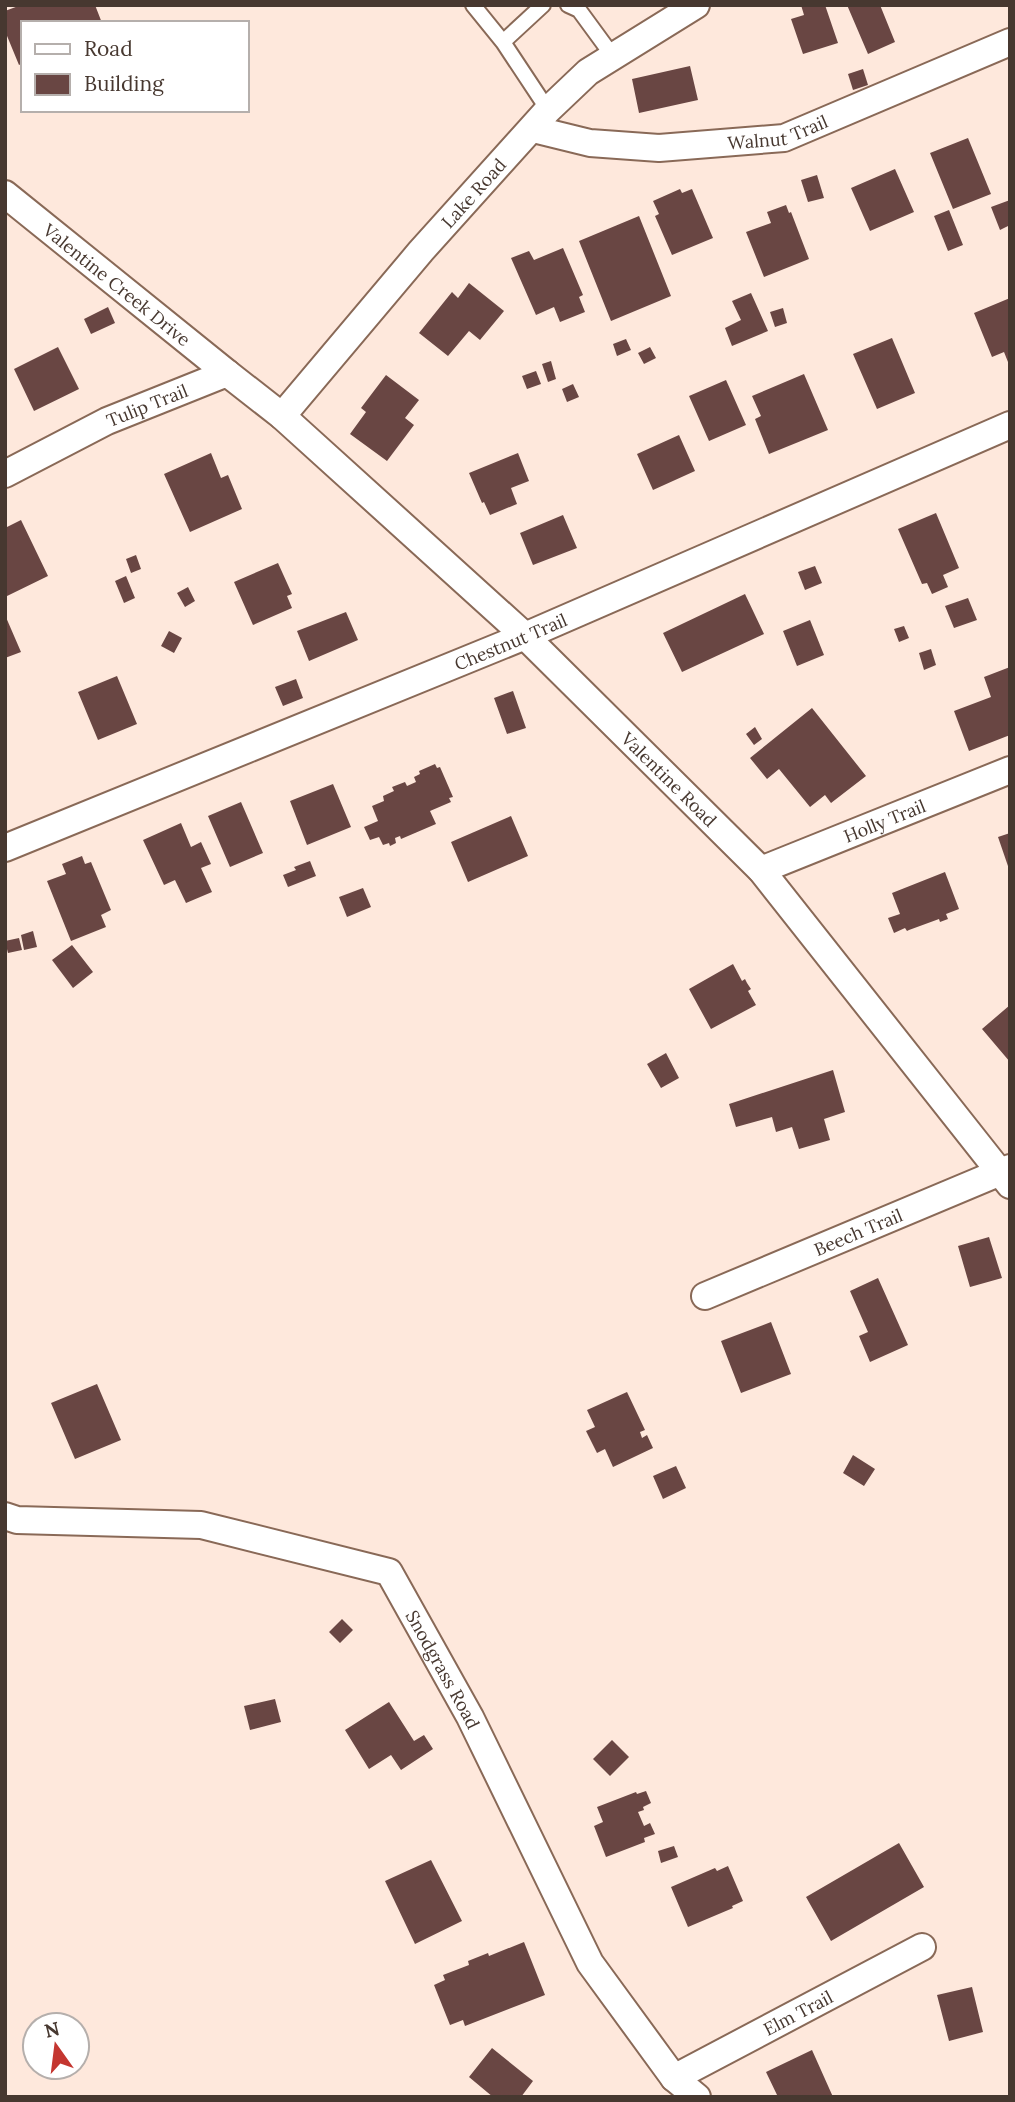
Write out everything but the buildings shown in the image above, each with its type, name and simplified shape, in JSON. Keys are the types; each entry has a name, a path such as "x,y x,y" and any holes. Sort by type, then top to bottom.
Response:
{"street":[{"name":"Lake Road","path":"282,415 421,251 588,72 696,5"},
{"name":"Walnut Trail","path":"541,120 590,143 659,148 784,138 1010,42"},
{"name":"Valentine Creek Drive","path":"5,194 228,373"},
{"path":"228,373 282,415"},
{"name":"Tulip Trail","path":"5,474 107,421 228,373"},
{"name":"Valentine Road","path":"282,415 525,636 761,870 1006,1175"},
{"name":"Chestnut Trail","path":"5,848 525,636 1010,425"},
{"name":"Holly Trail","path":"761,870 1010,770"},
{"name":"Beech Trail","path":"705,1296 1006,1175"},
{"name":"Snodgrass Road","path":"5,1516 17,1520 201,1525 389,1572 470,1717 590,1963 674,2078 697,2097"},
{"name":"Elm Trail","path":"674,2078 922,1947"}],"lane":[{"path":"473,5 503,42 541,120"},
{"path":"503,42 543,5"},
{"path":"568,5 579,10 612,55"}]}
